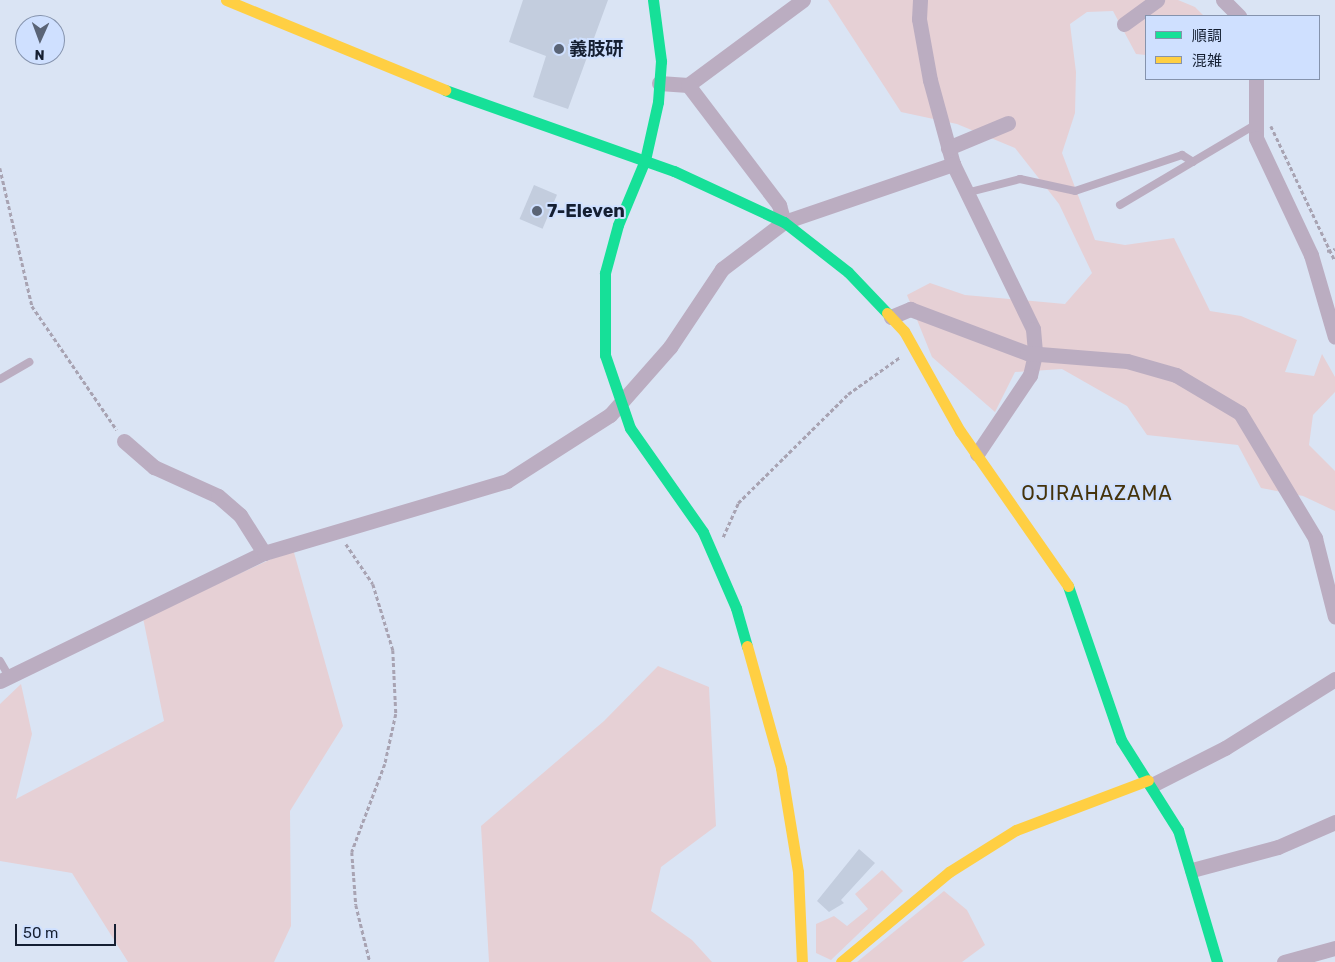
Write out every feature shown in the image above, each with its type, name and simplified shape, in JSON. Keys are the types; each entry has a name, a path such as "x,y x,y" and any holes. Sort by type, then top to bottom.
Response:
{"street":[{"path":"226,0 396,74 645,160 784,222 848,272 891,317 914,348 977,454 1067,583 1115,725 1178,830 1192,870 1217,962"},
{"path":"653,0 659,39 659,83 645,160 610,250 602,296 605,355 618,403 638,442 691,512 710,548 736,608 782,768 798,872 802,962"},
{"path":"659,83 688,85 803,0"},
{"path":"920,0 920,28 953,164 1033,329 1035,354 1030,375 977,454"},
{"path":"1124,24 1157,0"},
{"path":"1223,0 1239,15"},
{"path":"1256,80 1256,138 1316,269 1335,337"},
{"path":"688,85 779,205 784,222"},
{"path":"948,148 1008,123"},
{"path":"4,678 264,553 336,530 507,481 610,415 618,403 670,347 722,269 784,222 953,164"},
{"path":"891,317 910,309 1035,354 1127,361 1176,374 1240,413 1315,538 1335,617"},
{"path":"124,441 154,467 218,496 240,516 264,553"},
{"path":"840,962 949,872 1016,830 1150,782 1225,748 1335,680"},
{"path":"1192,870 1278,847 1335,822"},
{"path":"1284,962 1335,948"}],"lane":[{"path":"1120,204 1255,125"},
{"path":"966,193 1020,179 1075,191 1182,155 1193,162"},
{"path":"0,379 30,362"},
{"path":"0,661 4,678"}],"path":[{"path":"1255,102 1264,110 1335,261"},
{"path":"0,168 32,306 124,441"},
{"path":"710,548 725,535 738,502 848,394 914,348"},
{"path":"336,530 373,584 394,650 396,714 385,764 352,852 356,905 370,962"}],"shaded area":[{"path":"828,0 1178,0 1195,7 1203,15 1145,15 1145,55 1136,54 1113,11 1087,12 1070,24 1076,72 1075,113 1062,153 1095,240 1125,245 1174,238 1210,311 1241,316 1297,340 1285,372 1314,376 1322,354 1335,377 1335,392 1313,415 1309,445 1335,471 1335,511 1303,496 1261,488 1238,445 1147,435 1127,406 1062,369 1015,372 995,412 932,357 907,295 930,283 965,295 1065,304 1092,273 1059,204 1015,148 957,124 901,112"},
{"path":"293,549 343,726 290,811 291,926 274,962 128,962 72,873 0,861 0,704 21,684 32,734 16,799 164,721 143,618"},
{"path":"658,666 709,687 716,826 661,867 651,911 692,940 712,962 489,962 481,826 604,721"},
{"path":"882,870 903,891 831,960 816,953 816,924 834,916 847,926 868,909 855,894"},
{"path":"944,891 967,910 985,945 962,962 857,962"}],"building":[{"name":"義肢研","path":"523,0 608,0 568,109 533,97 546,56 509,42"},
{"name":"7-Eleven","path":"534,185 557,195 543,229 520,219"},
{"path":"859,849 875,863 841,900 844,903 829,912 817,901"}],"traffic: fast":[{"path":"653,0 661,61 658,102 645,160 618,225 605,273 605,355 630,428 703,532 736,608 747,646"},
{"path":"445,90 674,171 784,222 848,272 887,313"},
{"path":"1068,586 1121,740 1178,830 1217,962"}],"traffic: slow":[{"path":"226,0 445,90"},
{"path":"887,313 904,331 960,431 1068,586"},
{"path":"747,646 781,768 798,872 802,962"},
{"path":"841,962 949,872 1016,830 1148,780"}],"place":[{"name":"義肢研","path":"559,49"},
{"name":"7-Eleven","path":"537,211"}],"district":[{"name":"OJIRAHAZAMA","path":"1097,493"}]}
